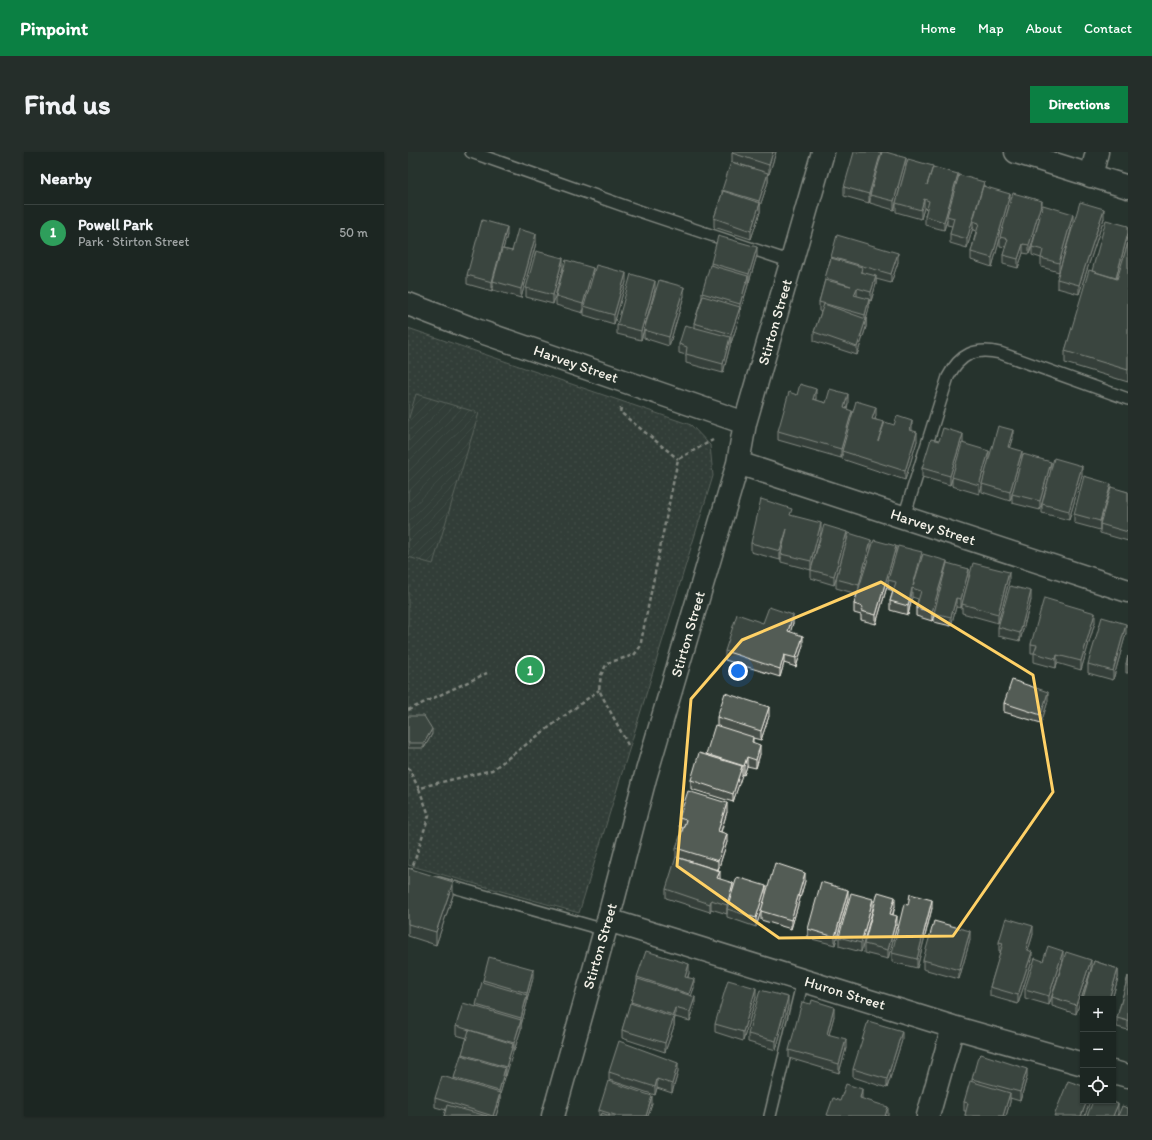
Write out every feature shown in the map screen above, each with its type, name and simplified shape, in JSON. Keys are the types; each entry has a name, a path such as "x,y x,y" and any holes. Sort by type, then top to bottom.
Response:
{"street":[{"name":"Stirton Street","path":"553,1116 645,778 738,463 746,423 823,152"},
{"path":"1016,152 1128,188"},
{"path":"1091,176 1096,152"},
{"name":"Harvey Street","path":"408,304 473,329 746,423"},
{"name":"Harvey Street","path":"738,463 1128,591"},
{"name":"Huron Street","path":"606,925 803,980 953,1027 1080,1063"},
{"path":"928,1116 953,1027"},
{"path":"1116,1073 1128,1076"}],"lane":[{"path":"471,152 636,210 792,262"},
{"path":"904,517 948,377 954,365 963,357 975,351 988,350 1000,353 1128,399"},
{"path":"410,875 606,925"},
{"path":"770,1116 803,980"}],"path":[{"path":"630,382 620,412 678,459"},
{"path":"678,459 746,423"},
{"path":"645,778 599,690 601,675 607,663 634,655 640,647 678,459"},
{"path":"408,710 487,673"},
{"path":"419,789 429,785 492,770 599,690"},
{"path":"408,767 429,814 410,875"}],"highlighted area":[{"path":"881,582 1033,675 1053,792 953,936 779,938 677,866 691,699 742,640"}],"shaded area":[{"path":"408,328 691,425 710,445 713,476 579,913 408,865"},
{"path":"416,394 479,413 433,564 408,557 408,421"}],"building":[{"path":"773,152 769,165 732,153"},
{"path":"854,152 881,152 869,194 844,187"},
{"path":"882,152 906,158 894,201 870,195"},
{"path":"908,159 933,166 927,185 933,167 958,174 944,222 925,216 929,201 924,199 921,210 896,203"},
{"path":"731,162 768,173 759,201 722,190"},
{"path":"959,175 984,182 967,239 950,234 954,218 947,216"},
{"path":"983,186 1010,194 992,258 971,252 979,223 973,221"},
{"path":"723,191 760,203 751,231 714,218"},
{"path":"1013,193 1042,201 1029,245 1023,244 1018,259 1003,255 1008,239 1000,237"},
{"path":"1080,202 1104,209 1079,285 1057,279"},
{"path":"1043,205 1073,214 1059,263 1041,258 1043,250 1032,247"},
{"path":"482,220 507,227 492,282 467,275"},
{"path":"1106,220 1128,226 1128,233 1116,278 1092,271"},
{"path":"518,229 536,234 521,289 493,281 502,249 512,251"},
{"path":"837,235 898,253 891,274 831,257"},
{"path":"718,236 757,247 749,274 711,263"},
{"path":"1128,243 1128,370 1065,351 1089,270 1117,279"},
{"path":"536,251 563,258 553,295 526,288"},
{"path":"831,258 862,267 861,272 876,276 871,292 857,288 854,295 869,299 865,315 819,302 825,280 851,286 825,278"},
{"path":"566,260 593,268 583,304 556,296"},
{"path":"596,265 626,273 614,315 584,306"},
{"path":"710,265 748,276 740,304 702,293"},
{"path":"631,274 655,281 641,331 617,325"},
{"path":"659,280 684,287 669,337 644,330"},
{"path":"703,296 740,307 731,334 694,323"},
{"path":"824,304 866,319 857,347 814,332"},
{"path":"685,325 730,337 723,364 686,354 687,347 679,344"},
{"path":"800,384 816,389 813,399 826,403 830,389 848,394 844,408 852,411 841,449 778,431 789,392 797,395"},
{"path":"856,401 876,407 872,419 884,422 878,441 885,422 894,425 897,416 912,421 910,430 917,432 905,471 842,451"},
{"path":"998,426 1013,430 1008,447 1022,451 1010,492 982,484"},
{"path":"943,428 963,434 950,476 922,468 931,439 939,441"},
{"path":"962,443 989,451 979,485 952,477"},
{"path":"1023,454 1051,462 1040,501 1012,494"},
{"path":"1054,458 1082,466 1069,511 1042,504"},
{"path":"1084,476 1111,484 1100,521 1074,514"},
{"path":"1111,487 1128,492 1128,532 1100,524"},
{"path":"761,499 792,509 790,515 821,523 811,561 781,554 787,529 780,551 751,543"},
{"path":"824,525 847,532 834,576 811,570"},
{"path":"849,533 871,540 859,585 836,579"},
{"path":"874,540 896,546 876,615 861,611 863,607 854,604"},
{"path":"898,546 922,552 913,586 923,554 947,561 932,612 916,608 921,591 912,588 908,606 890,601 896,582 888,580"},
{"path":"947,563 969,569 961,599 956,598 951,617 934,613"},
{"path":"973,563 1009,572 998,614 962,604"},
{"path":"1010,586 1031,591 1020,633 998,627"},
{"path":"1044,598 1095,613 1081,661 1057,655 1056,659 1034,653 1037,645 1031,644"},
{"path":"769,607 793,615 788,631 803,636 796,658 784,655 780,669 725,651 737,614 763,623"},
{"path":"1102,617 1126,624 1113,671 1088,664"},
{"path":"1012,680 1048,692 1041,715 1004,703"},
{"path":"725,693 769,707 761,731 717,717"},
{"path":"408,716 424,716 432,729 424,743 408,743"},
{"path":"715,725 753,737 752,742 760,745 756,760 747,757 744,766 706,754"},
{"path":"699,753 742,766 733,794 691,780"},
{"path":"688,791 727,803 718,831 727,834 718,861 676,848 686,820 679,818"},
{"path":"676,857 720,871 717,878 733,883 727,905 711,900 710,904 666,889"},
{"path":"775,863 805,873 791,920 761,911"},
{"path":"408,868 453,882 436,932 408,924"},
{"path":"737,877 766,886 756,918 727,909"},
{"path":"821,882 848,890 835,937 808,929"},
{"path":"878,892 895,897 890,914 897,916 888,950 864,944"},
{"path":"851,893 873,899 861,943 839,937"},
{"path":"910,894 932,900 917,959 892,953 904,904 908,905"},
{"path":"1006,918 1033,926 1026,949 1032,952 1018,995 990,987 1003,943 999,942"},
{"path":"934,921 970,931 959,970 923,960"},
{"path":"1048,946 1063,951 1049,996 1025,989 1035,958 1043,961"},
{"path":"646,951 689,964 685,977 694,979 689,994 637,977"},
{"path":"1066,952 1091,960 1076,1005 1052,997"},
{"path":"489,957 533,969 527,993 483,980"},
{"path":"1094,961 1118,969 1110,996 1084,996"},
{"path":"1128,976 1128,1021 1117,1018"},
{"path":"638,979 695,997 690,1012 675,1008 673,1015 631,1002"},
{"path":"728,980 756,988 743,1032 715,1024"},
{"path":"482,982 527,995 521,1018 476,1005"},
{"path":"760,990 788,997 776,1041 748,1034"},
{"path":"812,1000 834,1007 827,1034 846,1039 839,1064 789,1050 802,1002 811,1004"},
{"path":"463,1003 521,1020 514,1043 456,1026"},
{"path":"630,1003 674,1017 665,1043 622,1030"},
{"path":"868,1021 902,1031 887,1079 853,1069"},
{"path":"469,1030 513,1044 506,1067 462,1054"},
{"path":"619,1041 678,1063 672,1084 657,1079 655,1087 609,1072"},
{"path":"981,1054 1027,1069 1020,1092 972,1079 978,1057"},
{"path":"461,1055 505,1068 499,1091 454,1078"},
{"path":"442,1076 500,1093 493,1116 435,1098"},
{"path":"608,1081 652,1096 646,1116 618,1116 599,1110"},
{"path":"970,1081 1010,1093 1003,1116 965,1115 968,1103 964,1102"},
{"path":"1068,1081 1080,1085 1080,1104 1086,1104 1081,1116 1054,1116"},
{"path":"846,1084 862,1089 860,1098 888,1107 885,1116 827,1115 833,1098 840,1101"},
{"path":"1092,1104 1118,1104 1113,1116 1087,1116"},
{"path":"447,1105 487,1116 444,1116"},
{"path":"1122,1106 1128,1108 1128,1116 1118,1116"},
{"path":"602,1113 610,1116 601,1116"}],"place":[{"name":"Powell Park","path":"530,670"}]}
